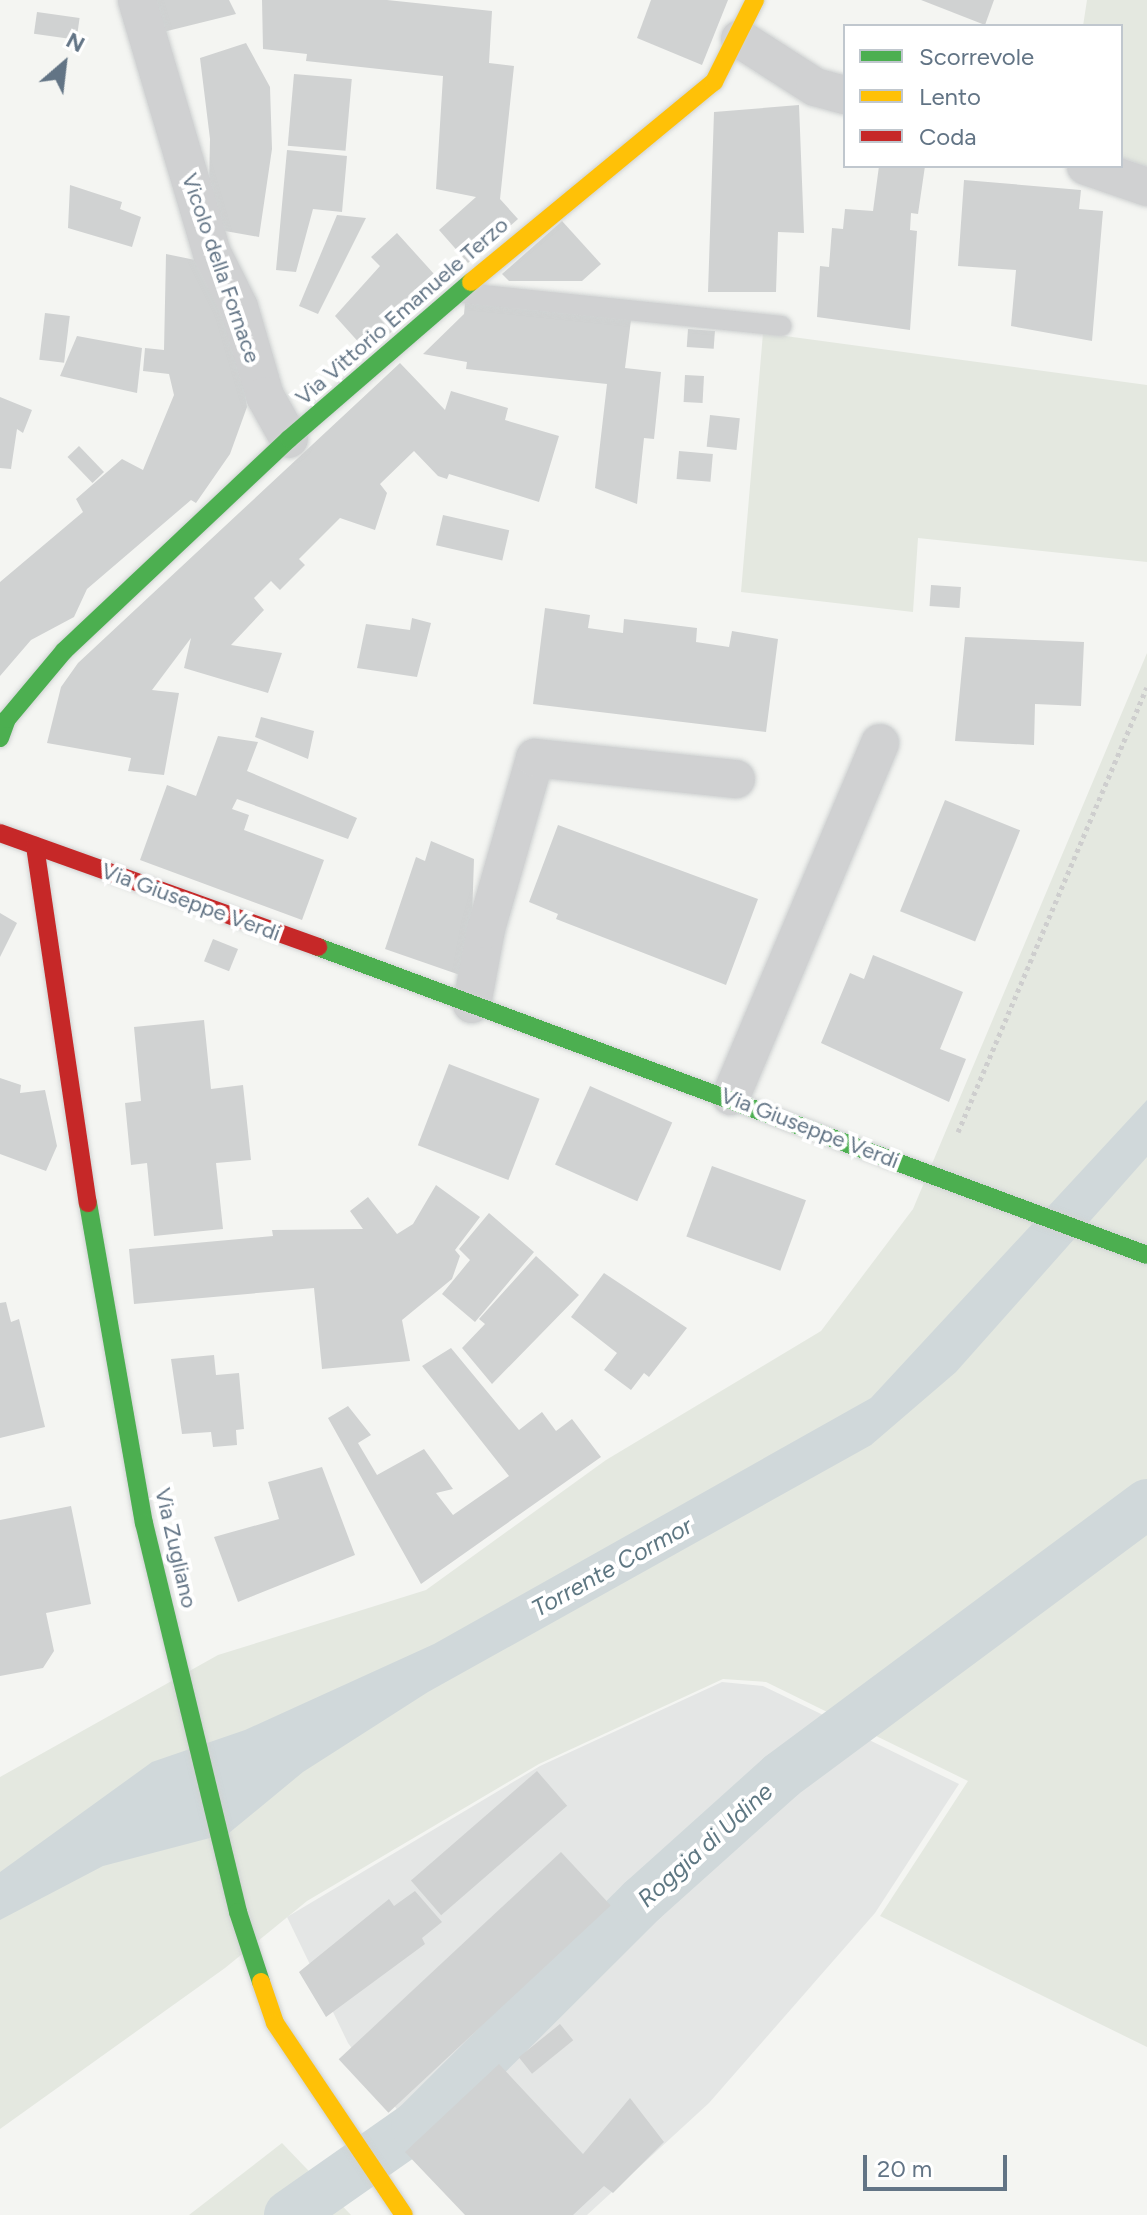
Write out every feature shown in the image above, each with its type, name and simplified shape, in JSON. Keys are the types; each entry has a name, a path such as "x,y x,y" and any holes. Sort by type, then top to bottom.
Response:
{"street":[{"name":"Vicolo della Fornace","path":"137,0 212,253 239,307 265,396 289,439"},
{"name":"Via Vittorio Emanuele Terzo","path":"0,738 7,719 64,651 289,439 624,151 714,82 740,39 755,0"},
{"path":"740,39 815,87 843,94"},
{"path":"1092,168 1147,187"},
{"path":"731,1096 880,743"},
{"path":"472,1004 486,929 535,758 736,779"},
{"name":"Via Giuseppe Verdi","path":"0,833 731,1096 1147,1255"},
{"name":"Via Zugliano","path":"35,846 136,1478 238,1912 275,2023 404,2215"}],"lane":[{"path":"462,293 781,326"}],"path":[{"path":"939,1178 1147,687"}],"shaded area":[{"path":"1087,0 1147,0 1147,167 1123,159 1123,24 1083,24"},
{"path":"763,333 1147,385 1147,562 918,538 913,612 741,592"},
{"path":"1147,653 1147,2047 880,1916 968,1781 766,1682 723,1679 539,1764 307,1901 225,1968 0,2129 0,1777 218,1655 426,1590 606,1460 821,1331 913,1209"},
{"path":"722,1682 763,1686 844,1725 776,1771 614,1913 407,2123 348,2043 287,1917 540,1766"},
{"path":"859,1735 959,1784 875,1913 709,2103 587,2215 478,2215 408,2139 786,1786"},
{"path":"282,2143 351,2215 189,2215"}],"water":[{"name":"Torrente Cormor","path":"1147,1100 1147,1157 956,1372 871,1445 428,1692 303,1772 229,1833 103,1866 0,1920 0,1872 152,1762 245,1730 434,1644 871,1398"}],"building":[{"path":"138,0 229,0 236,14 147,36"},
{"path":"262,0 387,0 492,11 489,63 514,66 500,199 518,219 468,263 439,230 476,197 436,189 443,76 306,61 307,54 263,49"},
{"path":"651,0 728,0 702,65 637,38"},
{"path":"921,0 994,0 985,24"},
{"path":"37,12 80,18 77,40 34,34"},
{"path":"246,43 270,87 272,149 259,237 208,228 210,139 200,58"},
{"path":"294,74 352,79 346,151 288,146"},
{"path":"799,105 804,233 778,232 776,292 708,292 714,112"},
{"path":"287,150 347,156 342,212 313,209 296,272 276,270"},
{"path":"879,168 925,168 918,214 911,213 910,230 917,231 910,330 817,317 820,266 829,267 832,228 843,229 845,209 873,211"},
{"path":"964,180 1081,190 1079,209 1103,211 1092,341 1011,326 1016,270 958,266"},
{"path":"70,185 122,202 120,209 141,217 132,247 68,228"},
{"path":"337,215 366,218 318,314 299,306"},
{"path":"562,221 601,264 582,281 509,281 502,274"},
{"path":"397,233 444,285 389,334 383,327 362,346 335,316 380,266 371,257"},
{"path":"166,254 210,263 240,359 247,407 230,454 196,503 191,500 87,589 74,617 31,640 0,676 0,582 83,512 76,499 122,459 143,470 174,395 169,374 143,371 145,348 164,350"},
{"path":"465,303 631,320 625,368 661,372 654,439 644,438 637,504 595,488 607,384 466,369 467,362 423,354 464,314"},
{"path":"45,313 70,316 64,363 39,360"},
{"path":"688,329 715,331 714,349 687,347"},
{"path":"77,336 142,348 137,393 60,376"},
{"path":"400,363 445,410 451,391 508,408 505,420 559,436 539,502 449,474 447,479 438,476 414,451 380,484 387,493 375,530 340,518 299,559 305,565 280,590 271,581 254,598 264,610 231,645 282,653 268,693 184,668 191,638 152,690 179,693 164,775 128,771 131,758 47,743 61,687 78,663"},
{"path":"685,375 704,376 703,403 684,402"},
{"path":"0,397 32,410 23,433 17,429 11,469 0,468"},
{"path":"710,415 740,418 736,450 707,447"},
{"path":"79,446 104,472 92,483 67,457"},
{"path":"679,451 713,454 710,482 677,479"},
{"path":"443,515 509,530 502,561 436,545"},
{"path":"931,585 961,587 959,608 930,606"},
{"path":"545,608 590,615 588,628 623,633 624,619 697,628 696,642 729,647 732,631 778,639 766,732 533,704"},
{"path":"412,618 431,623 417,677 357,668 366,624 410,630"},
{"path":"965,637 1084,642 1081,706 1035,704 1034,745 955,741"},
{"path":"261,717 314,731 308,759 255,737"},
{"path":"218,736 258,742 247,771 357,818 348,839 237,799 232,809 249,815 244,830 324,860 302,920 140,860 167,785 196,796"},
{"path":"945,800 1020,830 975,942 900,911"},
{"path":"558,825 758,899 726,985 556,919 558,914 529,902"},
{"path":"431,841 474,859 471,950 460,975 385,949 416,857 425,861"},
{"path":"0,913 17,923 0,957"},
{"path":"213,939 238,949 229,971 204,961"},
{"path":"873,955 963,992 940,1049 966,1059 949,1102 821,1043 850,973 864,979"},
{"path":"204,1020 211,1089 243,1085 251,1160 216,1163 223,1229 154,1236 147,1163 131,1165 125,1103 141,1101 134,1027"},
{"path":"449,1064 540,1099 508,1180 418,1145"},
{"path":"0,1078 21,1085 20,1093 45,1090 57,1146 46,1171 0,1154"},
{"path":"590,1086 672,1123 637,1201 555,1165"},
{"path":"712,1166 806,1200 780,1271 686,1236"},
{"path":"436,1185 480,1217 455,1250 460,1256 452,1279 402,1320 410,1361 322,1369 314,1288 134,1304 129,1249 273,1236 272,1230 363,1229 350,1211 368,1197 397,1234 413,1224"},
{"path":"489,1213 534,1252 475,1322 442,1294 470,1260 459,1249"},
{"path":"536,1256 579,1295 492,1384 462,1348 485,1324 479,1319"},
{"path":"604,1273 687,1328 649,1377 644,1373 631,1390 604,1370 617,1353 571,1317"},
{"path":"6,1302 11,1322 19,1319 45,1427 0,1438 0,1303"},
{"path":"451,1348 519,1430 542,1412 556,1431 572,1419 601,1457 421,1584 328,1418 348,1406 371,1435 358,1443 377,1475 424,1449 453,1489 436,1493 453,1515 509,1476 422,1366"},
{"path":"214,1355 216,1375 239,1373 244,1429 236,1430 237,1445 213,1447 211,1432 182,1434 171,1359"},
{"path":"322,1467 355,1555 238,1602 214,1537 279,1519 268,1482"},
{"path":"71,1506 91,1604 46,1613 54,1651 43,1668 0,1676 0,1520"},
{"path":"537,1771 567,1806 441,1915 411,1881"},
{"path":"561,1852 611,1905 388,2113 339,2059"},
{"path":"415,1891 442,1922 422,1938 425,1944 326,2017 299,1972 389,1899 394,1906"},
{"path":"560,2024 573,2040 532,2074 519,2057"},
{"path":"499,2064 583,2154 630,2098 664,2142 613,2193 604,2186 573,2215 465,2215 405,2152"}],"waterway":[{"name":"Roggia di Udine","path":"289,2215 416,2126 643,1900 781,1776 1147,1504"}],"traffic: fast":[{"path":"0,738 7,719 64,651 289,439 471,282"},
{"path":"318,947 1147,1255"},
{"path":"88,1203 144,1523 238,1912 261,1982"}],"traffic: slow":[{"path":"471,282 714,82 755,0"},
{"path":"261,1982 275,2023 404,2215"}],"traffic: jam":[{"path":"0,833 318,947"},
{"path":"35,846 88,1203"}]}
